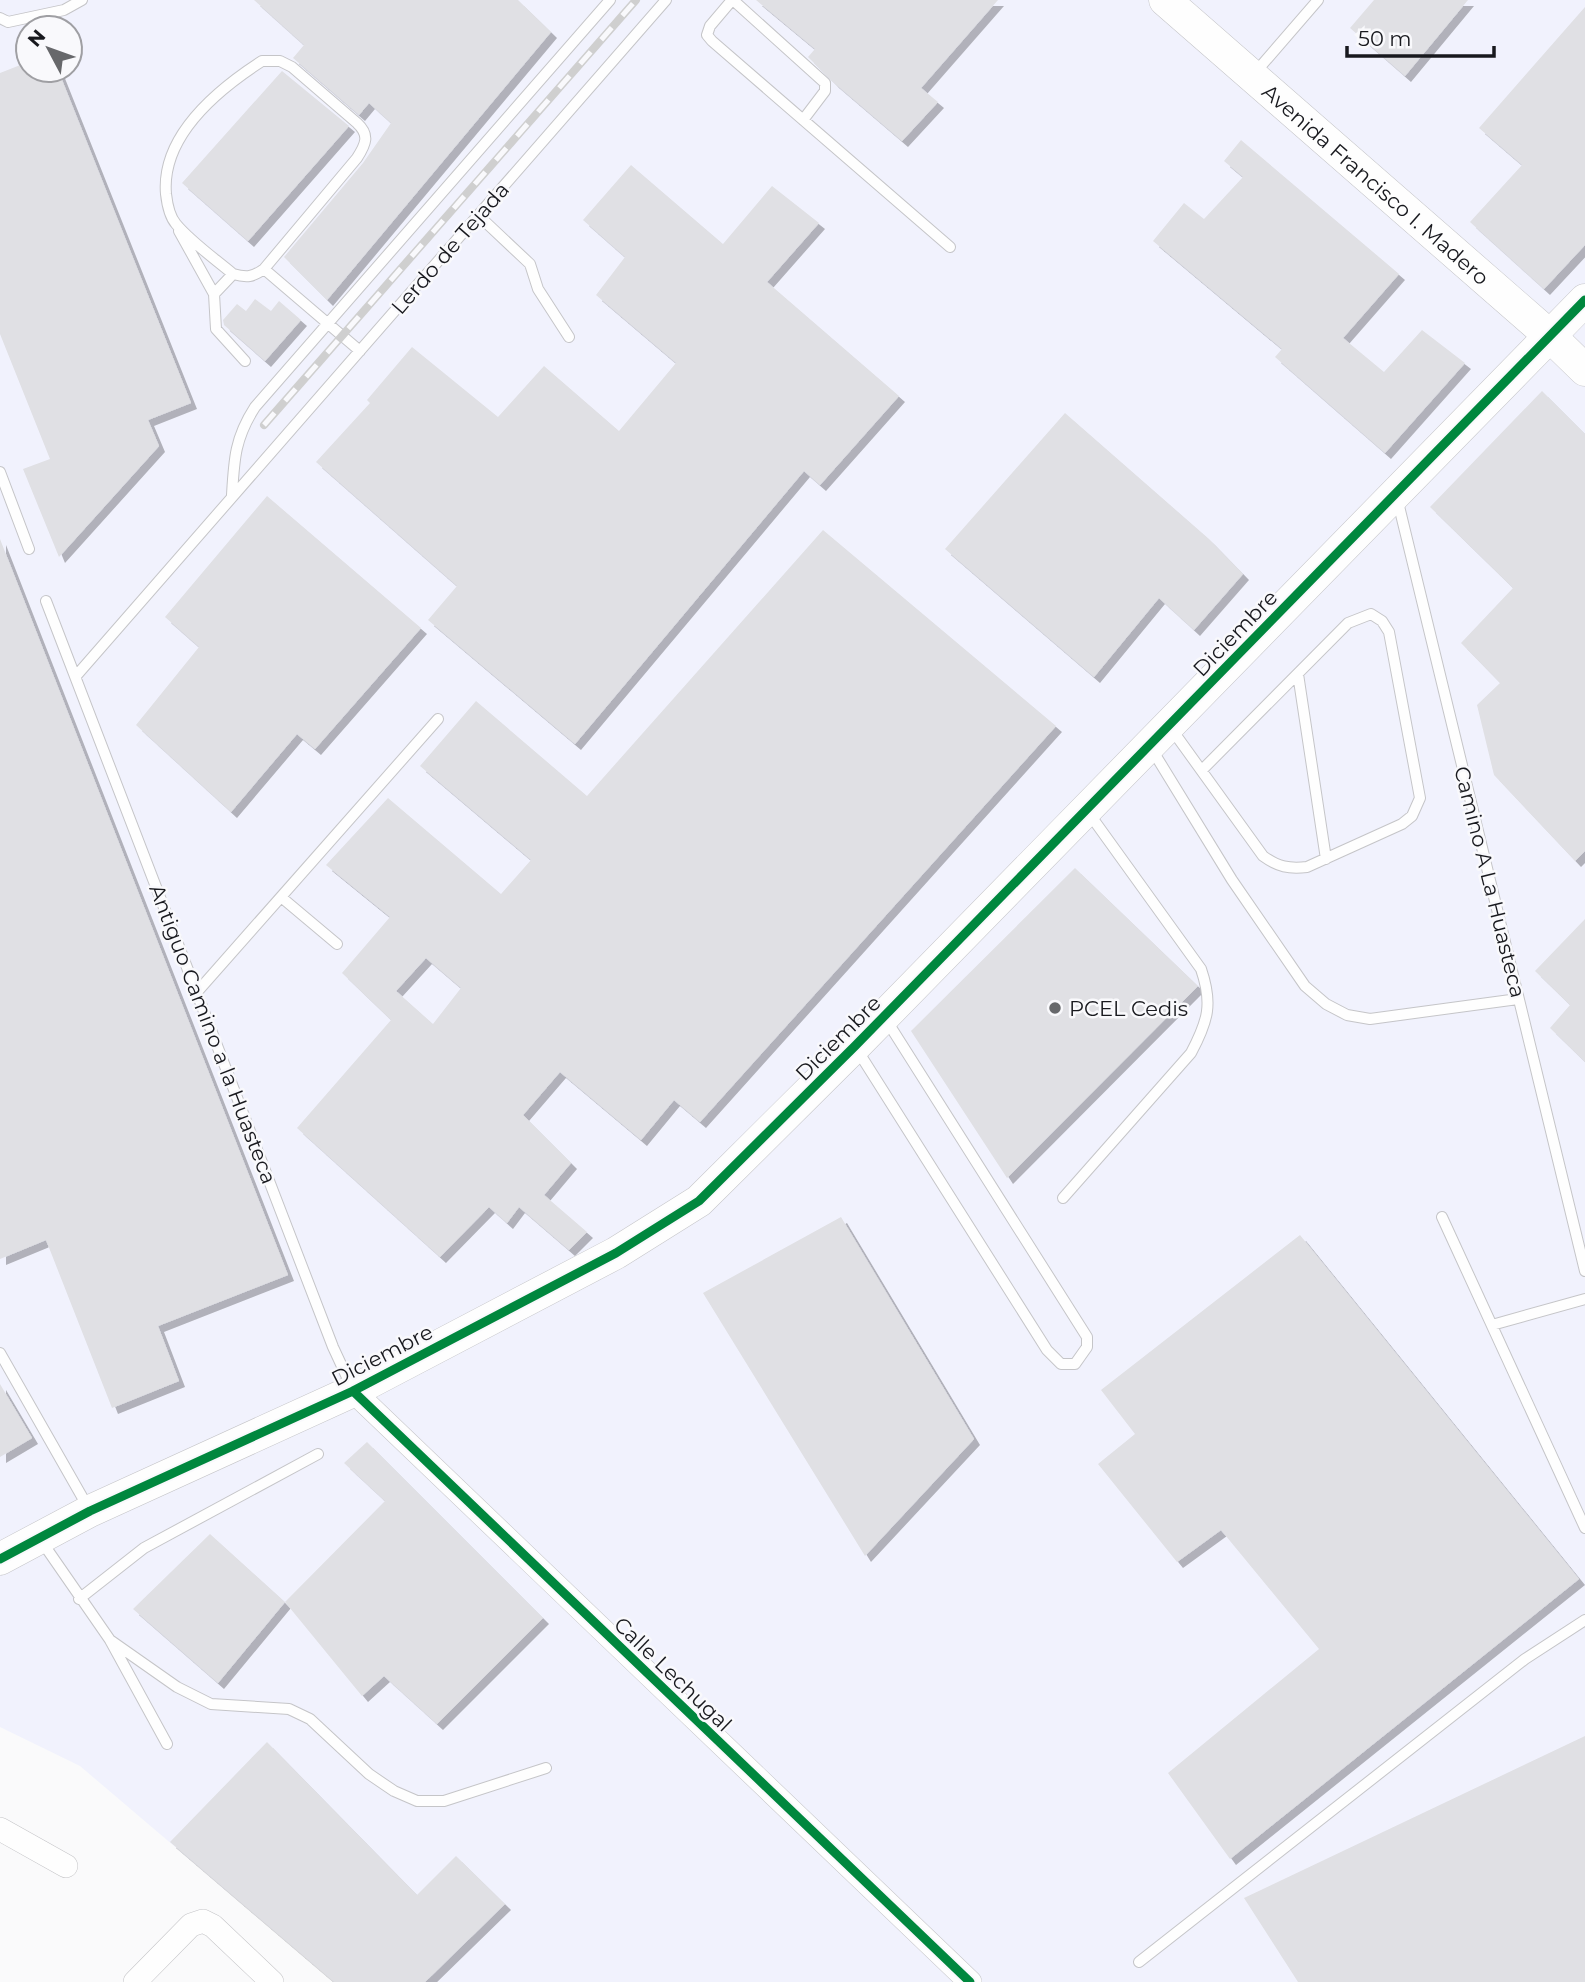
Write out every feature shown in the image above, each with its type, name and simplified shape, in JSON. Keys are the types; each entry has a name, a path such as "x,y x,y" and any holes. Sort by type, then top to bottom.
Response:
{"street":[{"name":"Avenida Francisco I. Madero","path":"1166,0 1550,335 1585,370"},
{"name":"Diciembre","path":"0,1559 90,1511 353,1391 616,1253 698,1201 855,1046 1585,300"},
{"name":"Calle Lechugal","path":"353,1391 970,1982"},
{"path":"0,1829 66,1866"},
{"path":"135,1982 191,1924 203,1921 214,1926 272,1982"}],"lane":[{"path":"0,18 8,22 49,5 64,10 82,0"},
{"name":"Lerdo de Tejada","path":"232,495 234,459 240,430 255,407 610,0"},
{"name":"Lerdo de Tejada","path":"76,676 666,0"},
{"path":"803,120 825,91 825,83 732,0 710,26 707,35 803,120 950,247"},
{"path":"1253,76 1318,0"},
{"path":"174,223 233,274 253,277 264,269 357,158 367,138 365,130 292,67 280,61 262,61 246,71 204,108 171,150 165,179 166,200 174,223 214,294 216,328 246,361"},
{"path":"478,215 530,264 538,289 569,337"},
{"path":"264,269 360,351"},
{"path":"214,294 233,274"},
{"path":"1,476 29,549"},
{"name":"Camino A La Huasteca","path":"1396,492 1585,1271"},
{"name":"Antiguo Camino a la Huasteca","path":"46,601 333,1347 353,1391"},
{"path":"1159,735 1202,769 1263,856 1274,864 1290,869 1326,859 1402,824 1412,816 1420,798 1389,632 1382,621 1371,614 1348,622 1202,769"},
{"path":"1298,674 1326,859"},
{"path":"197,992 438,719"},
{"path":"1159,735 1232,880 1297,976 1326,1004 1347,1015 1370,1019 1518,999"},
{"path":"1063,1198 1191,1053 1205,1027 1209,993 1201,969 1086,810"},
{"path":"281,897 337,944"},
{"path":"855,1046 1047,1350 1061,1364 1074,1364 1087,1346 1087,1337 884,1016"},
{"path":"1442,1217 1585,1528"},
{"path":"1492,1325 1585,1299"},
{"path":"0,1353 90,1511"},
{"path":"79,1599 144,1548 318,1454"},
{"path":"39,1537 79,1599 110,1640 167,1744"},
{"path":"1139,1962 1525,1659 1585,1620"},
{"path":"110,1640 177,1687 211,1704 289,1709 310,1719 369,1774 394,1791 417,1801 444,1801 546,1768"}],"shaded area":[{"path":"0,0 1585,0 1585,1982 334,1982 80,1766 0,1727"}],"building":[{"path":"254,0 518,0 551,32 327,300 284,257 363,163 391,123 369,103 359,115 293,58 304,45"},
{"path":"756,0 998,0 921,88 938,102 902,141 808,57 815,49"},
{"path":"1374,0 1468,0 1405,76 1350,28"},
{"path":"1585,7 1585,245 1544,289 1470,222 1522,165 1479,128"},
{"path":"14,68 14,84 64,84 191,403 148,420 159,446 59,557 23,469 50,459 0,334 0,73"},
{"path":"282,71 349,126 248,241 182,183"},
{"path":"1241,140 1399,274 1343,338 1384,372 1422,330 1465,363 1385,453 1275,357 1282,349 1153,241 1184,203 1204,219 1243,177 1224,161"},
{"path":"631,165 723,244 772,186 819,223 767,282 899,396 820,485 804,471 575,744 428,620 457,586 316,462 370,403 367,400 412,347 498,417 544,366 619,431 676,363 596,295 625,257 583,220"},
{"path":"255,299 271,311 279,301 301,320 265,361 224,325 223,320 237,304 246,311"},
{"path":"1542,391 1585,434 1585,851 1575,861 1494,775 1477,705 1500,683 1461,643 1513,588 1430,507"},
{"path":"1065,413 1209,539 1243,574 1194,630 1159,598 1094,677 945,549"},
{"path":"267,496 421,628 315,749 297,734 231,812 136,725 199,647 165,617"},
{"path":"823,530 1056,726 700,1122 674,1100 641,1140 560,1072 523,1115 571,1163 544,1195 587,1232 569,1250 519,1207 507,1223 489,1207 440,1257 297,1128 391,1020 342,973 390,917 326,865 388,798 501,894 531,860 420,766 476,701 587,796","holes":["426,958 461,988 433,1024 396,991"]},
{"path":"0,539 288,1275 158,1326 179,1381 112,1408 46,1240 0,1259"},
{"name":"PCEL Cedis","path":"1075,868 1198,986 1007,1178 911,1031"},
{"path":"1585,919 1585,1062 1550,1028 1570,1005 1535,971"},
{"path":"841,1217 974,1439 865,1556 703,1293"},
{"path":"1300,1235 1579,1579 1230,1859 1168,1773 1319,1649 1221,1530 1177,1562 1098,1464 1135,1434 1101,1390"},
{"path":"0,1384 32,1438 0,1457"},
{"path":"367,1442 543,1618 437,1724 384,1676 362,1696 285,1602 385,1501 344,1463"},
{"path":"210,1534 285,1602 218,1683 133,1609"},
{"path":"1585,1736 1585,1982 1298,1982 1244,1898"},
{"path":"267,1742 417,1895 456,1856 505,1904 425,1982 334,1982 170,1842"}],"railway":[{"path":"264,425 636,0"}],"cycle path":[{"path":"0,1559 90,1511 353,1391 616,1253 699,1201 855,1046 1585,300"},
{"path":"353,1391 970,1982"}],"place":[{"name":"PCEL Cedis","path":"1055,1008"}]}
